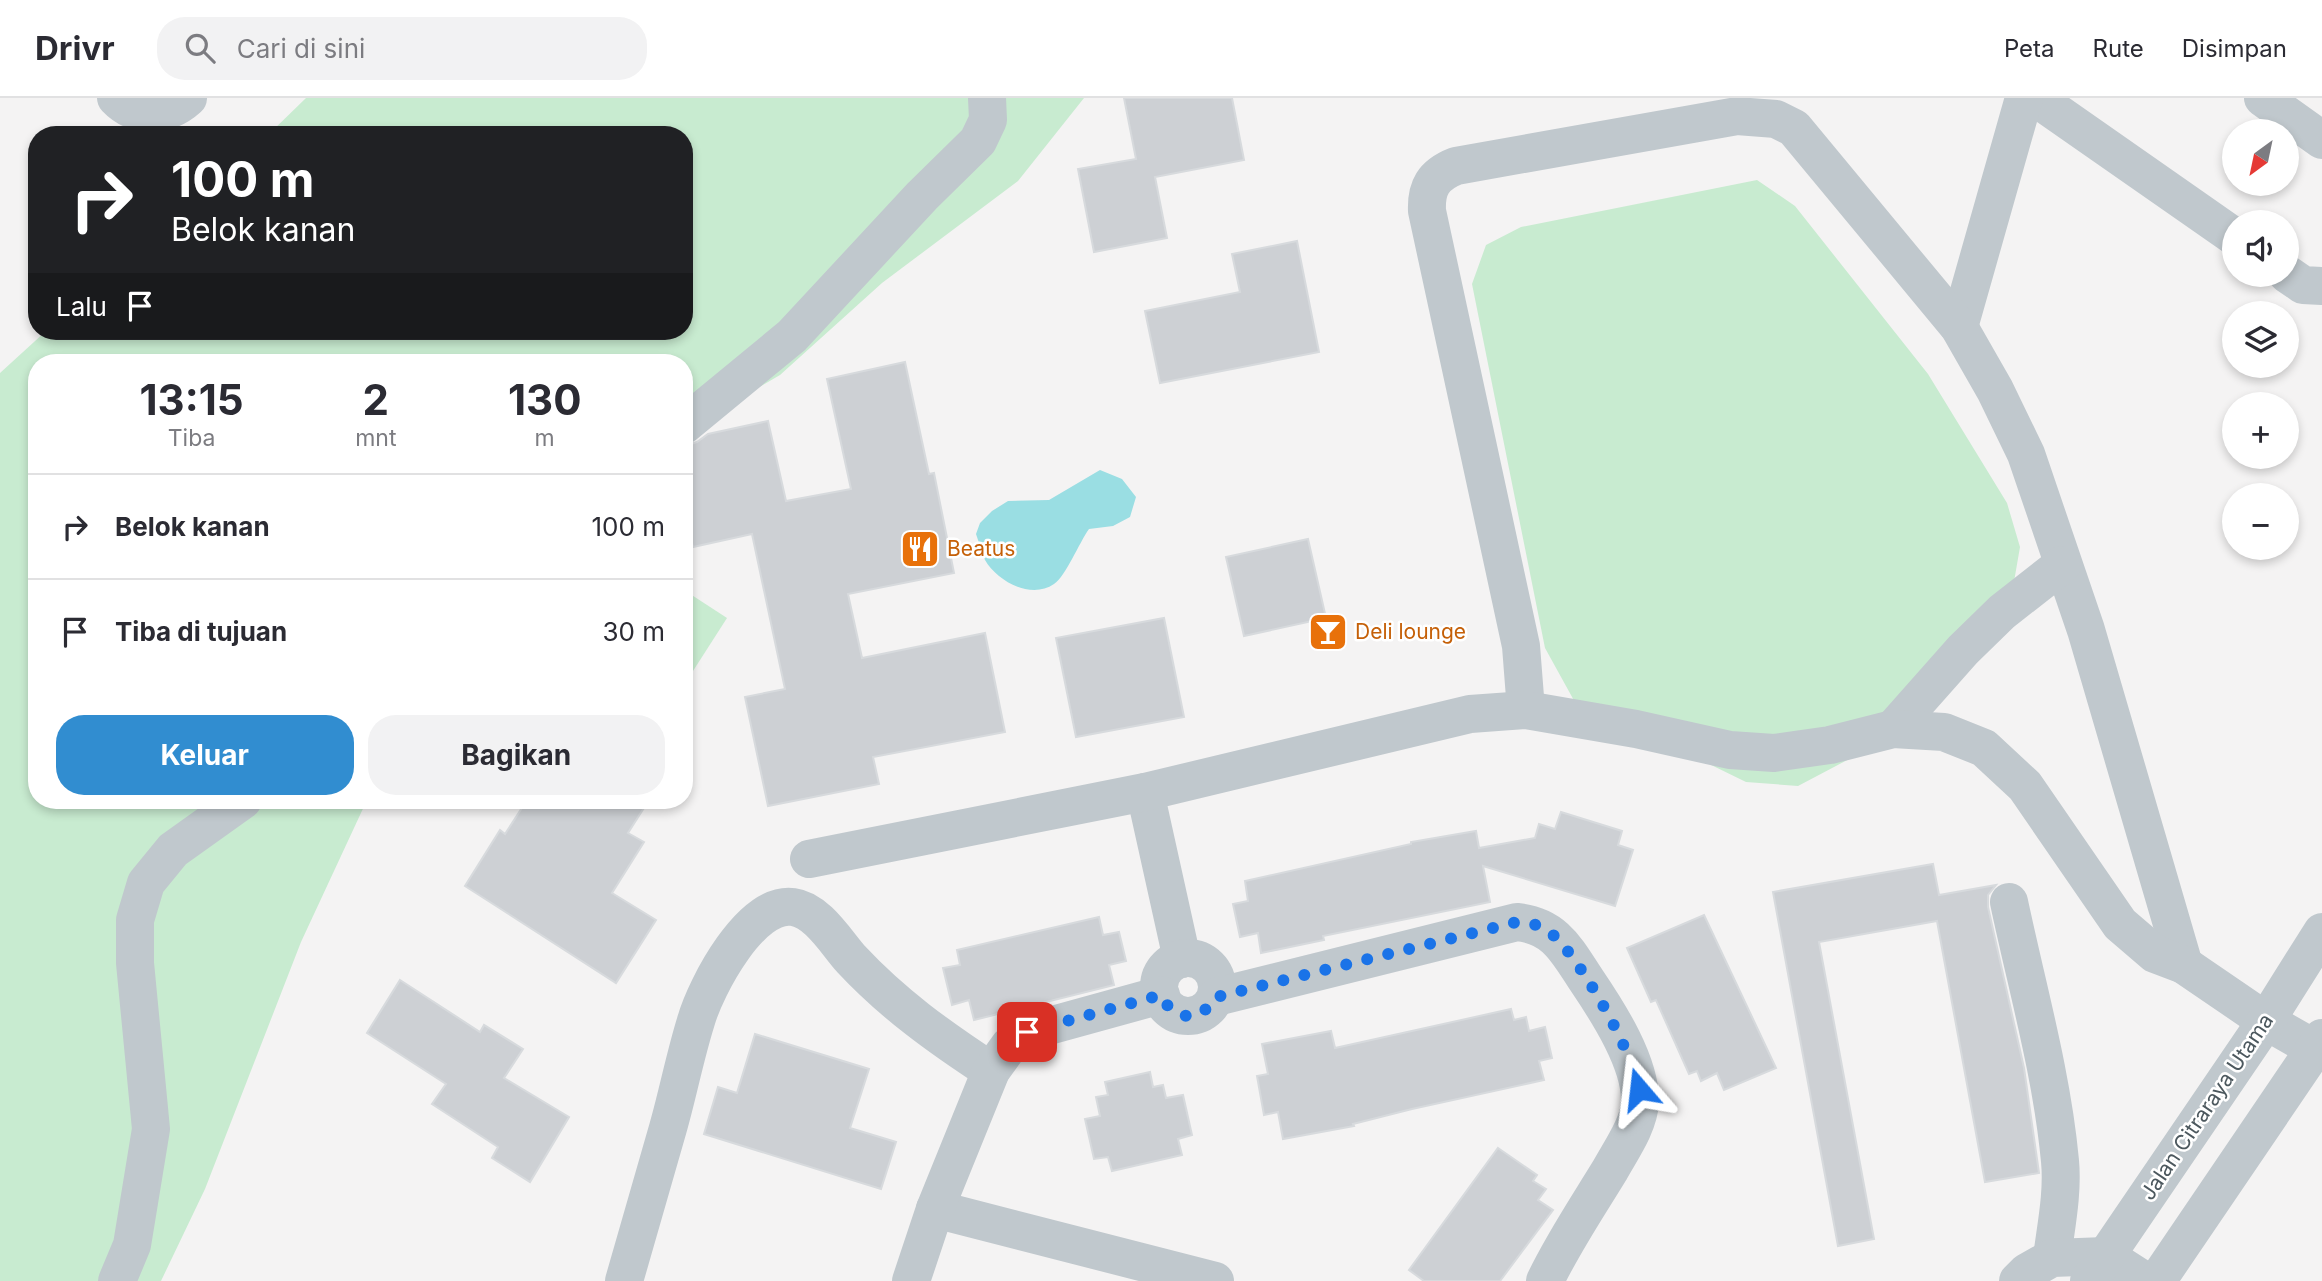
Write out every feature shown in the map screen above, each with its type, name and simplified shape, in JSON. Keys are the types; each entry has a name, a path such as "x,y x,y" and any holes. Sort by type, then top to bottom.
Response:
{"street":[{"path":"116,98 133,110 149,114 164,112 188,98"},
{"path":"693,418 792,336 922,196 978,141 988,120 987,98"},
{"path":"1959,327 2024,98"},
{"path":"2036,98 2222,228"},
{"path":"2263,98 2322,140"},
{"path":"1526,710 1521,646 1427,211 1426,195 1441,172 1455,166 1737,116 1776,118 1794,128 1959,327 1995,390 2026,454 2086,630 2183,965"},
{"path":"2299,282 2322,286"},
{"path":"1893,729 1962,650 2002,612 2062,565"},
{"path":"809,859 1145,792 1470,714 1526,710 1636,729 1730,750 1774,752 1830,745 1893,729 1944,732 1984,748 2025,786 2120,925 2155,954 2183,965 2266,1021 2318,1043 2157,1281"},
{"path":"1145,792 1182,959"},
{"path":"117,1281 132,1245 151,1129 135,963 135,920 146,883 173,850 230,809"},
{"path":"2009,902 2046,1077 2060,1162 2060,1192 2052,1258"},
{"path":"624,1281 676,1102 696,1019 728,958 751,924 770,909 794,907 816,919 879,989 927,1029 991,1071"},
{"path":"1216,997 1517,922 1533,924 1548,931 1563,946 1606,1009 1637,1075 1640,1104 1630,1136 1545,1281"},
{"name":"Jalan Citraraya Utama","path":"2097,1269 2266,1021 2322,932"},
{"path":"1182,959 1194,959 1205,964 1213,973 1217,985 1216,997 1205,1012 1187,1016 1175,1013 1166,1006 1161,995 1159,984 1163,973 1171,964 1182,959"},
{"path":"911,1281 934,1209 991,1071 1009,1046 1027,1032 1161,995"},
{"path":"934,1209 1215,1281"},
{"path":"2018,1281 2027,1272 2052,1258 2145,1281"}],"green space":[{"path":"306,98 1084,98 1018,181 882,283 780,375 693,426 693,354 28,354 28,809 363,809 301,942 205,1189 161,1281 0,1281 0,373 36,340 693,340 693,126 277,126"},
{"path":"1757,180 1795,206 1928,374 2007,503 2020,547 2011,599 1889,738 1798,786 1746,782 1658,739 1582,715 1545,648 1472,284 1486,245 1521,227"},
{"path":"693,596 727,618 693,671"}],"water":[{"path":"1100,470 1122,479 1136,497 1130,517 1113,526 1089,529 1059,580 1045,588 1035,590 1015,586 990,568 976,534 980,523 992,511 1008,501 1049,500"}],"building":[{"path":"1124,98 1232,98 1244,160 1155,177 1167,238 1094,252 1078,169 1136,159"},
{"path":"1297,241 1319,352 1160,383 1145,311 1240,292 1232,254"},
{"path":"905,362 929,474 934,473 954,573 848,594 862,658 985,633 1005,732 873,757 879,784 768,806 745,697 785,689 752,534 693,547 693,443 708,434 768,421 786,501 851,489 827,379"},
{"path":"1308,539 1326,618 1244,636 1226,557"},
{"path":"1164,618 1184,717 1076,737 1056,638"},
{"path":"521,809 643,809 628,833 644,842 612,893 656,920 616,983 465,886 500,830 505,834"},
{"path":"1561,812 1622,831 1618,845 1633,850 1615,906 1483,866 1490,902 1323,936 1324,940 1261,953 1258,933 1240,937 1233,904 1248,901 1245,881 1411,842 1476,831 1479,848 1535,838 1539,824 1555,829"},
{"path":"1933,864 1939,895 1996,885 1988,895 1988,907 2024,1068 2039,1173 1985,1182 1937,921 1819,942 1874,1239 1838,1246 1773,892"},
{"path":"1704,915 1776,1068 1724,1090 1717,1073 1701,1081 1697,1071 1689,1074 1656,1000 1651,1002 1627,948"},
{"path":"1099,917 1103,935 1119,932 1126,961 1109,965 1114,985 974,1020 969,1000 952,1005 943,968 960,965 957,950"},
{"path":"400,980 480,1032 484,1025 523,1049 504,1078 569,1117 530,1182 492,1158 498,1147 432,1104 446,1084 367,1033"},
{"path":"1511,1009 1514,1020 1526,1017 1529,1031 1545,1027 1552,1058 1539,1061 1544,1080 1412,1109 1353,1124 1354,1126 1283,1139 1278,1112 1264,1115 1257,1076 1268,1074 1262,1044 1331,1031 1335,1048"},
{"path":"755,1034 869,1069 850,1128 896,1142 881,1189 704,1134 718,1087 737,1093"},
{"path":"1150,1072 1153,1087 1163,1085 1166,1098 1183,1095 1192,1135 1178,1139 1182,1155 1112,1171 1108,1157 1094,1159 1085,1119 1100,1116 1096,1097 1108,1095 1105,1082"},
{"path":"1498,1148 1537,1175 1533,1181 1546,1189 1538,1200 1553,1210 1500,1281 1424,1281 1409,1270"}],"place":[{"name":"Beatus","path":"920,549"},
{"name":"Deli lounge","path":"1328,632"}],"route":[{"path":"1027,1032 1161,995 1166,1006 1175,1013 1196,1016 1205,1012 1216,997 1517,922 1533,924 1548,931 1563,946 1606,1009 1637,1075 1639,1089"}]}
